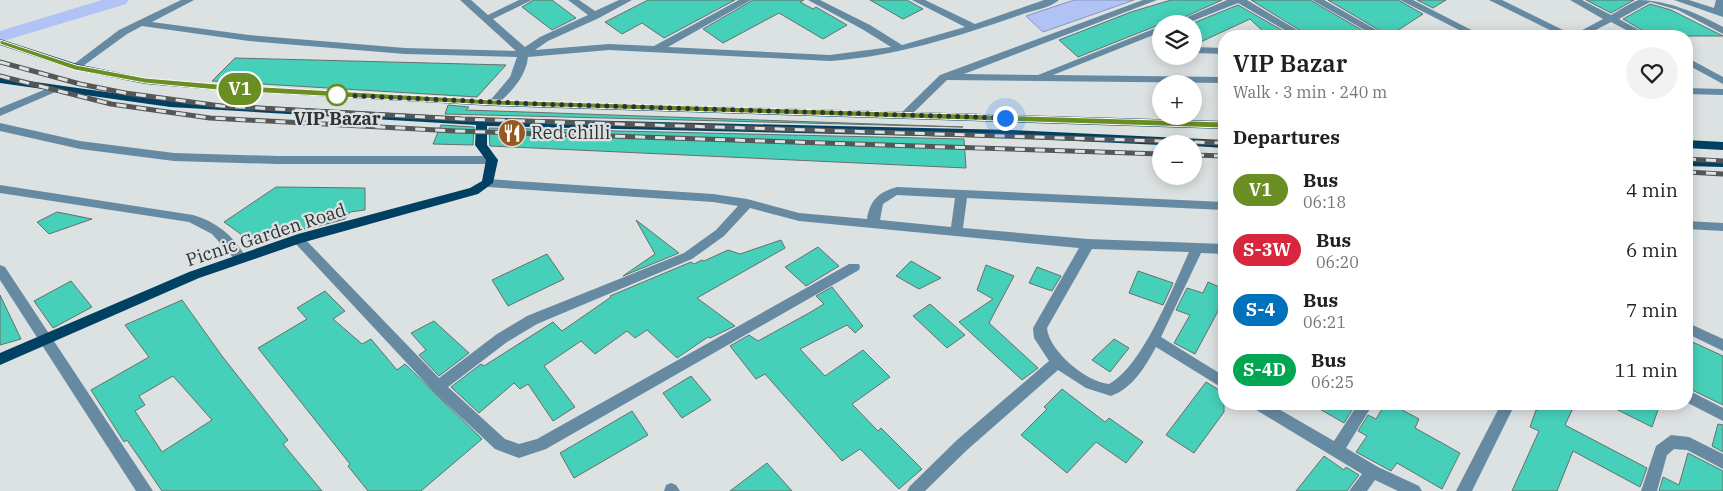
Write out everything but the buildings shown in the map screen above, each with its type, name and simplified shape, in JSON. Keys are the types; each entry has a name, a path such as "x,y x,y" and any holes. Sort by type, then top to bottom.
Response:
{"main road":[{"path":"0,42 16,49 75,67 145,81 228,88 493,103 1218,125"},
{"path":"0,80 170,104 482,122 1011,134 1218,144"},
{"path":"126,97 145,81"},
{"path":"210,106 228,88"},
{"path":"487,183 492,160 481,146 482,122 493,103"},
{"path":"1693,144 1723,146"},
{"path":"1693,162 1723,163"},
{"name":"Picnic Garden Road","path":"0,359 194,275 298,239 474,191 487,183"}],"street":[{"path":"75,67 108,42 139,23 189,0"},
{"path":"465,0 521,49 523,54 523,61 516,76 508,88 493,103"},
{"path":"486,19 527,0"},
{"path":"573,0 596,16"},
{"path":"523,54 544,39 627,0"},
{"path":"656,49 746,0"},
{"path":"813,0 866,27 901,49"},
{"path":"917,0 972,26"},
{"path":"905,114 944,77 1152,0"},
{"path":"1199,15 1238,0 1291,30"},
{"path":"1317,0 1371,30"},
{"path":"1405,0 1466,30"},
{"path":"1494,0 1556,30"},
{"path":"1575,0 1634,30"},
{"path":"1589,30 1647,0"},
{"path":"1653,0 1681,8 1723,31"},
{"path":"1679,0 1720,13 1720,0"},
{"path":"139,23 249,38 362,48 455,53 523,54 588,47 830,58 862,57 901,49 1044,1"},
{"path":"1036,78 1152,33"},
{"path":"1202,50 1218,51"},
{"path":"1693,64 1723,81"},
{"path":"944,77 1218,80"},
{"path":"0,112 56,88"},
{"path":"1693,91 1723,92"},
{"path":"0,127 80,145 174,157 277,160 492,160"},
{"path":"487,183 712,198 747,204 799,217 1088,244 1218,249"},
{"path":"0,189 183,216 202,222 226,238 241,259"},
{"path":"874,224 875,206 883,194 897,191 1218,206"},
{"path":"956,232 962,194"},
{"path":"438,387 502,338 532,320 688,256 727,229 747,204"},
{"path":"1693,225 1723,227"},
{"path":"298,239 438,387 500,444 519,451 541,444 854,267"},
{"path":"1088,244 1040,328 1041,338 1057,362 1100,389 1110,390 1121,386 1155,340 1197,248"},
{"path":"0,270 145,491"},
{"path":"1693,330 1723,345"},
{"path":"1155,340 1218,379"},
{"path":"916,491 962,445 1057,362"},
{"path":"1693,399 1723,415"},
{"path":"1268,410 1373,472 1414,491"},
{"path":"1337,450 1362,410"},
{"path":"1464,491 1505,410"},
{"path":"1649,491 1661,451 1671,442 1689,444 1723,462"},
{"path":"1357,491 1373,472"}],"water":[{"path":"1074,0 1134,0 1043,32 1026,16"}],"waterway":[{"path":"0,37 120,0"}],"railway":[{"path":"0,62 80,84 125,93 221,106 462,119 1218,143"},
{"path":"0,76 111,104 210,118 455,131 1152,154"},
{"path":"1202,155 1218,156"},
{"path":"1693,159 1723,161"},
{"path":"1693,172 1723,174"}],"bus line":[{"name":"V1","path":"0,42 16,49 75,67 145,81 228,88 493,103 1218,125"}],"place":[{"name":"VIP Bazar","path":"337,95"},
{"name":"Red chilli","path":"512,133"}],"route":[{"path":"337,95 539,104 1005,118"}]}
